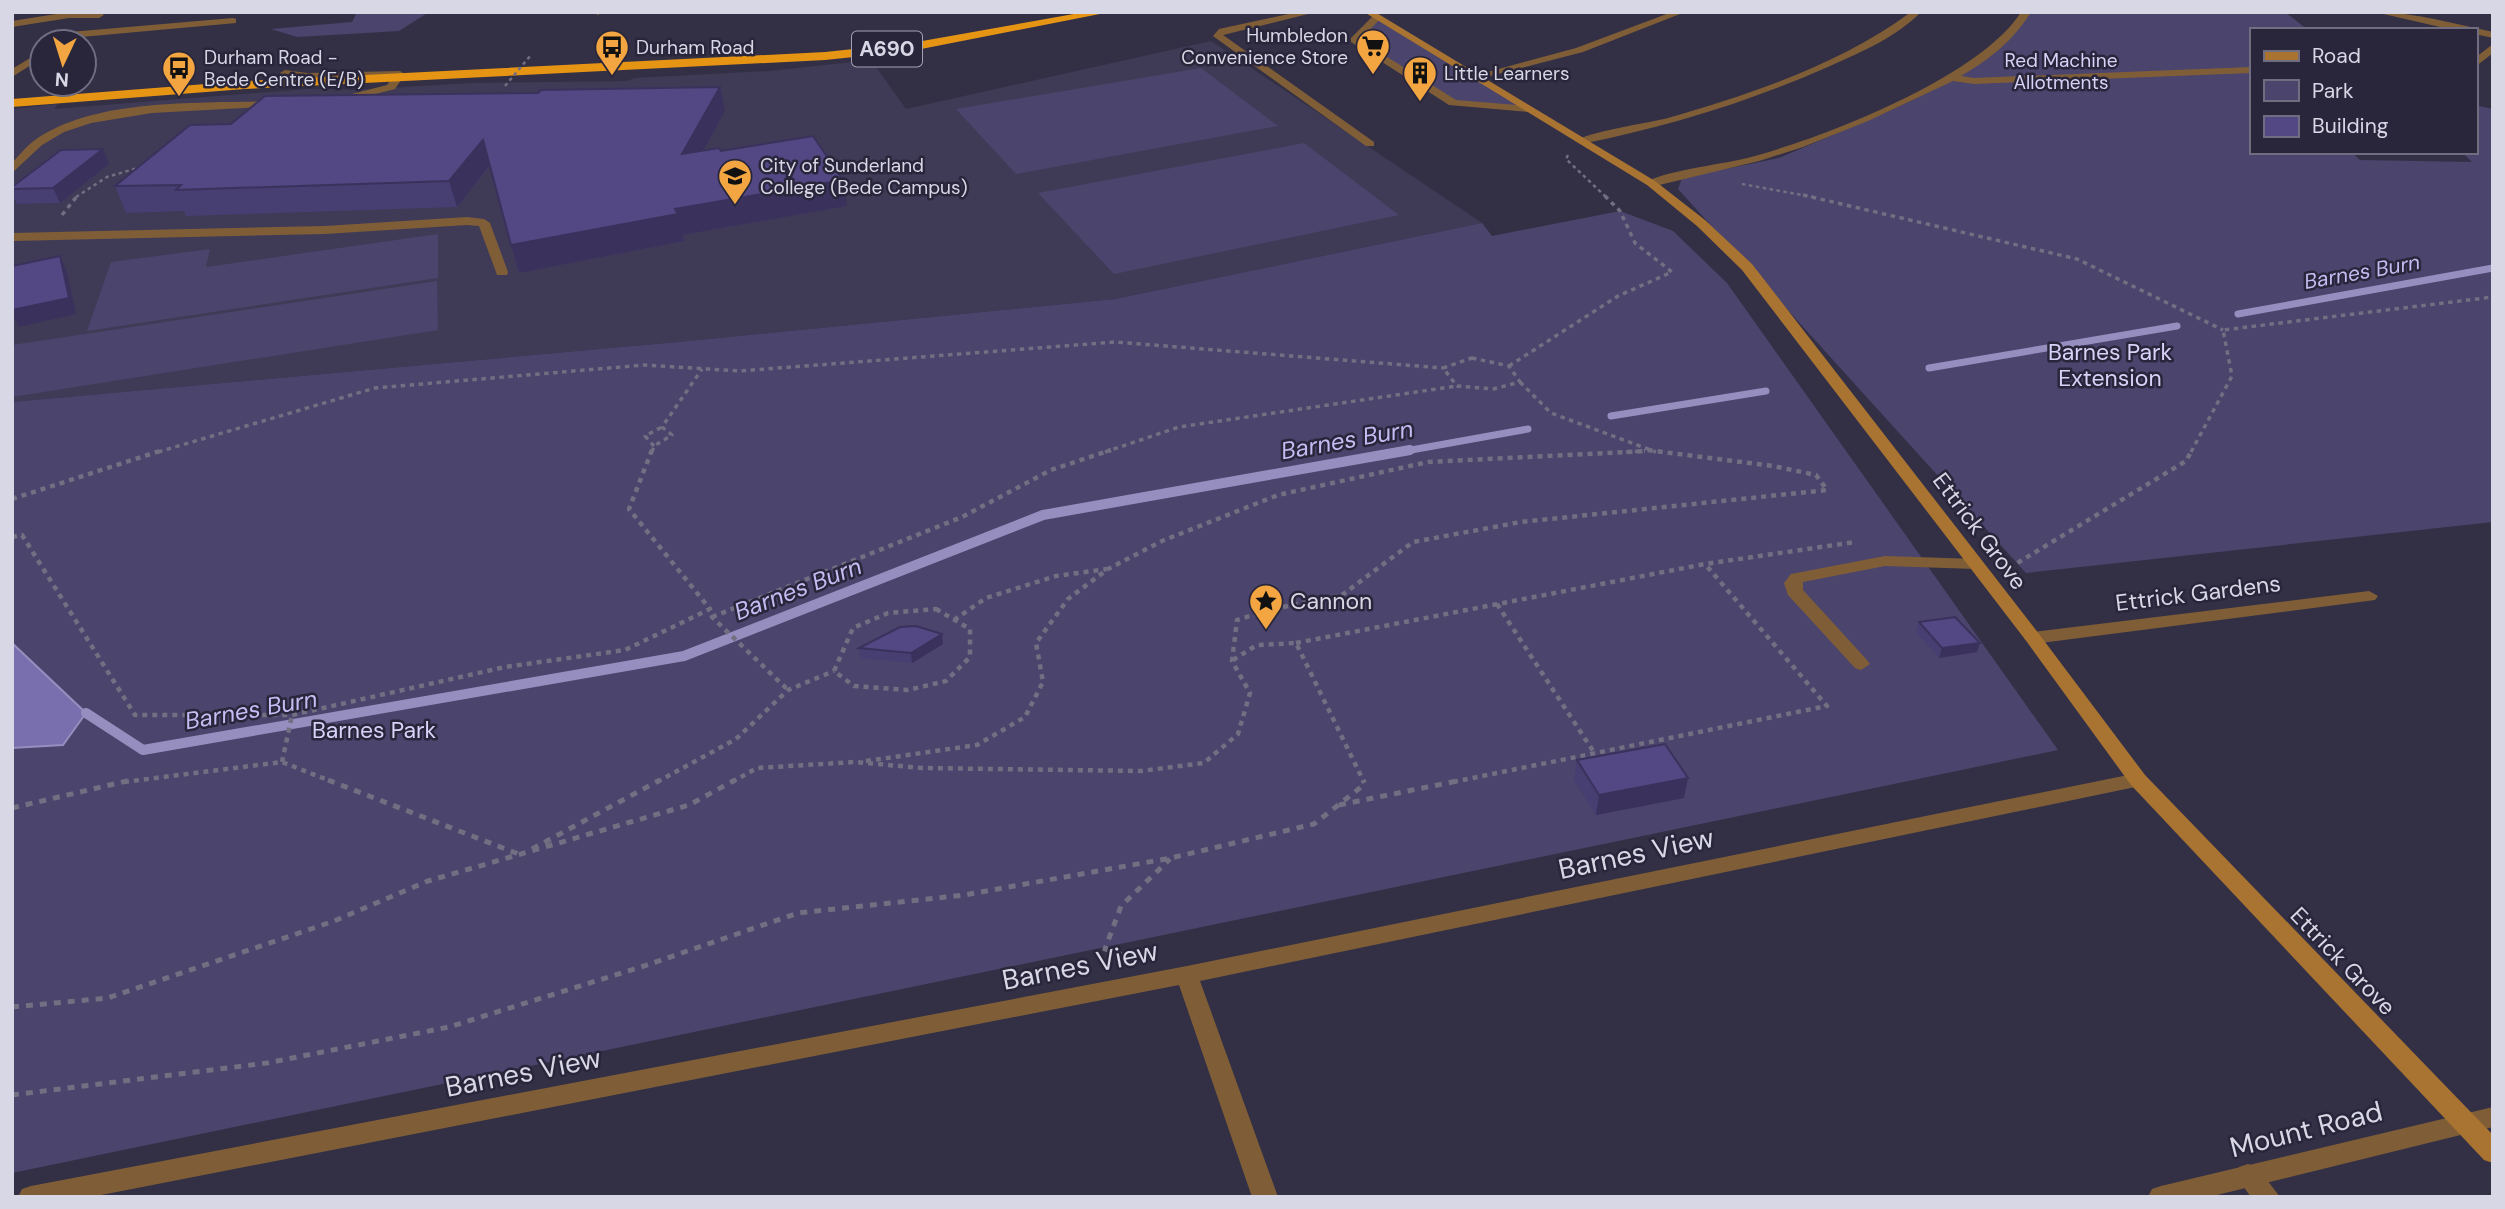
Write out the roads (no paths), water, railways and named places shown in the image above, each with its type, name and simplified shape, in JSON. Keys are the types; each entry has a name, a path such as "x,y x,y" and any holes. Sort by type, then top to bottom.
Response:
{"highway":[{"name":"A690","path":"12,102 130,85 285,73 816,50 920,38 1066,12"},
{"name":"A690","path":"12,102 246,85 395,83 825,56 938,43 1105,12"}],"street":[{"path":"1312,12 1222,31 1218,36 1370,144"},
{"path":"1474,77 1559,58 1643,29 1681,12"},
{"path":"1586,144 1717,107 1780,84 1881,38 1917,12"},
{"path":"1651,183 1756,158 1833,133 1953,78 1992,51 2026,12"},
{"path":"2379,12 2458,28"},
{"path":"12,24 101,13"},
{"path":"80,28 101,13"},
{"path":"1372,14 1354,40 1454,103 1528,109"},
{"name":"Ettrick Grove","path":"1372,14 1651,183 1701,223 1747,267 2033,638 2138,780 2493,1152"},
{"path":"98,33 233,21"},
{"path":"2477,62 2493,47"},
{"path":"12,74 28,63"},
{"path":"1953,78 1974,81 2250,70"},
{"path":"285,73 307,76 400,74 395,83 363,96 337,100 362,107"},
{"path":"395,83 405,93"},
{"path":"12,170 38,143 79,124 112,115 282,104"},
{"path":"193,116 203,108"},
{"path":"12,237 325,230 467,221 484,223 502,272"},
{"path":"1861,664 1794,591 1793,583 1797,578 1885,561 1976,564"},
{"name":"Ettrick Gardens","path":"2033,638 2369,596"},
{"name":"Barnes View","path":"31,1197 1187,975 2138,780"},
{"path":"1187,975 1265,1197"},
{"name":"Mount Road","path":"2161,1197 2493,1117"},
{"path":"2248,1175 2267,1197"}],"waterway":[{"name":"Barnes Burn","path":"2238,314 2493,268"},
{"path":"1929,368 2177,326"},
{"name":"Barnes Burn","path":"1611,416 1766,391"},
{"name":"Barnes Burn","path":"1400,452 1528,429"},
{"name":"Barnes Burn","path":"86,713 143,750 684,656 1043,515 1410,450"}],"place":[{"name":"Humbledon Convenience Store","path":"1373,76"},
{"name":"Durham Road","path":"612,77"},
{"name":"Durham Road - Bede Centre (E/B)","path":"179,98"},
{"name":"Little Learners","path":"1420,103"},
{"name":"City of Sunderland College (Bede Campus)","path":"735,206"},
{"name":"Cannon","path":"1266,631"}],"park label":[{"name":"Red Machine Allotments","path":"2061,71"},
{"name":"Barnes Park Extension","path":"2110,365"},
{"name":"Barnes Park","path":"374,730"}]}
